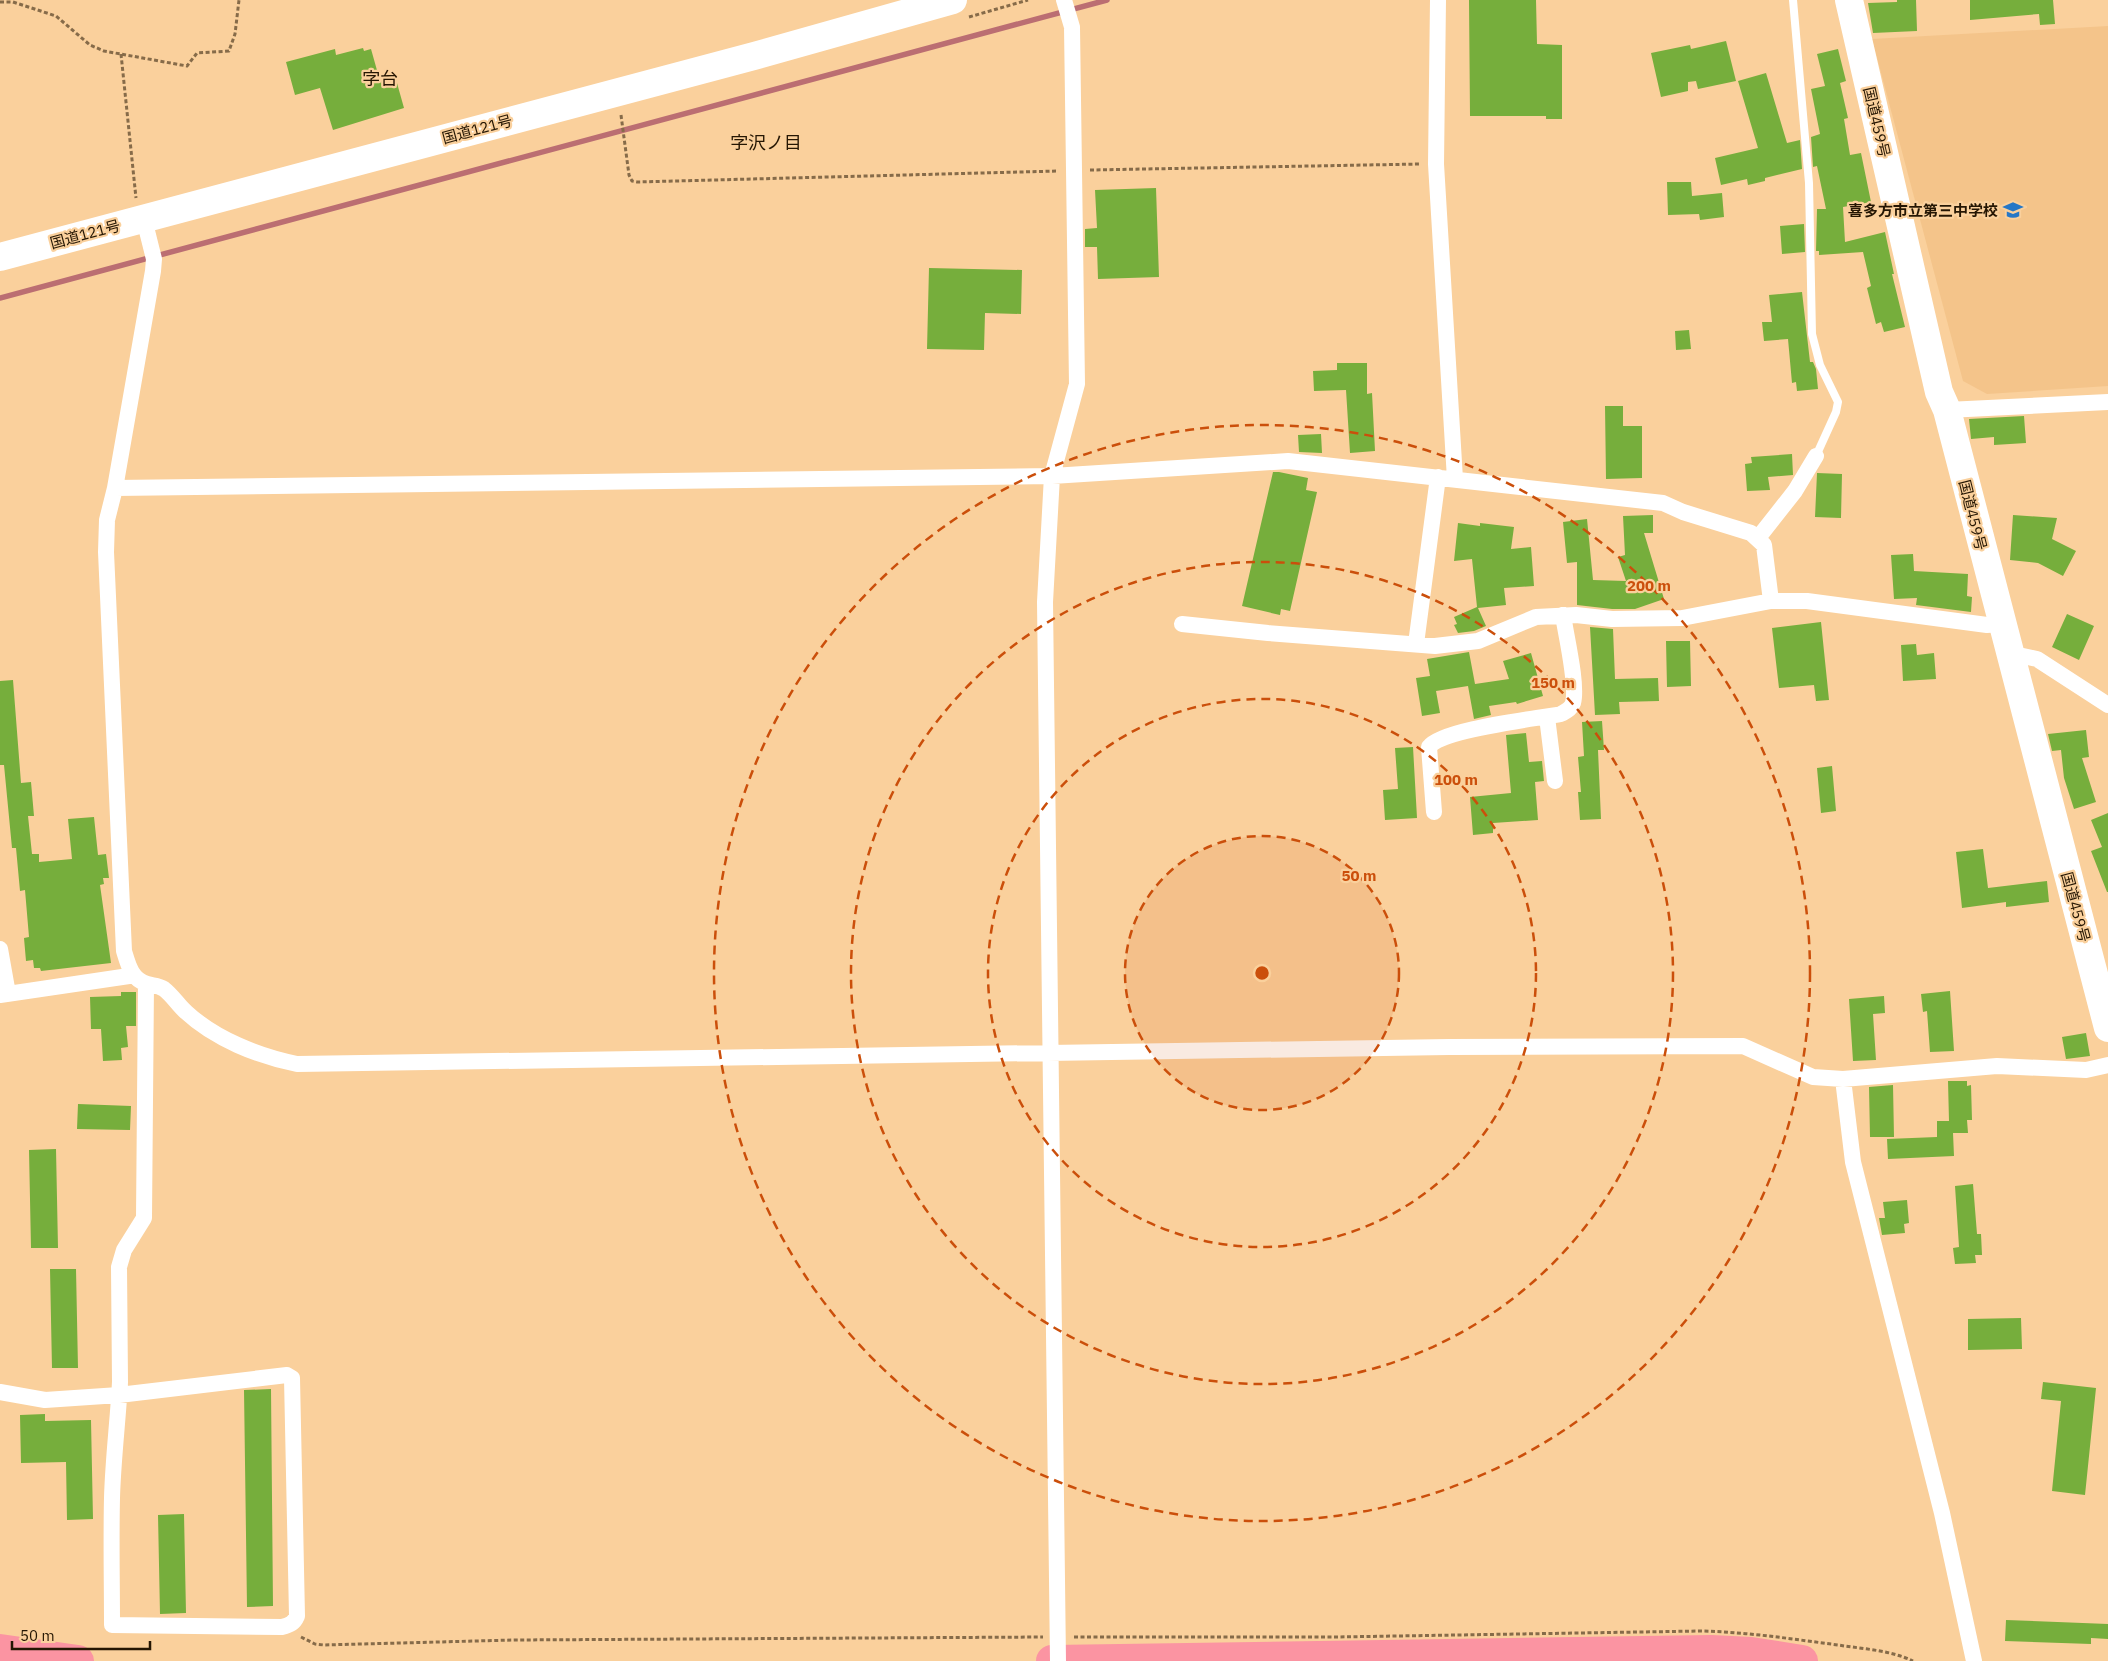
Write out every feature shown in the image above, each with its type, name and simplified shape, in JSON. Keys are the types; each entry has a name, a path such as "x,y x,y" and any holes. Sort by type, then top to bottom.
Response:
{"highway":[{"name":"国道121号","path":"0,257 754,56 953,0"},
{"name":"国道459号","path":"1849,0 1939,392 1947,410 2001,624 2108,1028"}],"street":[{"path":"1058,1661 1045,602 1052,476 1077,384 1072,28 1064,0"},
{"path":"1438,0 1436,164 1455,479"},
{"path":"144,219 154,259 153,271 115,488 109,507 106,552 124,951 130,972 146,984 155,984 163,988 186,1012 234,1044 280,1061 297,1064 1449,1047 1743,1046 1813,1077 1843,1079 1997,1066 2086,1070 2108,1065"},
{"path":"1947,410 2108,402"},
{"path":"1758,538 1795,491 1816,456"},
{"path":"115,488 1052,476 1288,461 1663,503 1683,512 1751,532 1758,538 1764,545 1771,601"},
{"path":"1416,644 1438,477"},
{"path":"1182,624 1268,633 1435,646 1470,642 1536,617 1576,615 1612,619 1682,618 1771,601 1807,601 1987,625 2001,624"},
{"path":"1434,812 1429,747 1433,742 1486,727 1547,717 1569,710 1574,689 1563,616"},
{"path":"2009,653 2037,659 2108,705"},
{"path":"1547,717 1555,781"},
{"path":"0,949 4,994 129,976 130,972"},
{"path":"0,1392 45,1400 119,1395 287,1374 292,1378 297,1616 291,1624 282,1627 112,1625 112,1496 119,1395 119,1267 124,1250 144,1218 146,984"},
{"path":"1843,1079 1853,1162 1942,1513 1974,1661"}],"lane":[{"path":"1793,0 1809,183 1812,334 1820,365 1838,402 1836,412 1816,456"}],"path":[{"path":"0,2 13,2 56,16 90,45 104,51 187,66 197,52 229,51 235,34 239,0"},
{"path":"121,54 136,201 144,219"},
{"path":"616,92 623,126 629,175 632,180 637,182 1075,170 1436,164"},
{"path":"295,1632 304,1640 324,1645 524,1640 1336,1637 1701,1631 1757,1634 1836,1645 1903,1656 1913,1661"}],"shaded area":[{"name":"喜多方市立第三中学校","path":"2108,26 2108,386 1987,394 1963,381 1872,39"}],"building":[{"path":"1469,0 1536,0 1537,44 1562,45 1562,119 1546,119 1546,116 1470,116"},
{"path":"1897,0 1916,0 1917,31 1873,33 1868,3 1897,2"},
{"path":"1970,0 2053,0 2055,24 2040,25 2039,14 1970,20"},
{"path":"1726,41 1736,81 1698,89 1696,81 1688,82 1688,91 1661,97 1651,53 1690,45 1691,49"},
{"path":"363,48 364,51 371,49 380,81 395,76 404,108 333,130 320,88 295,95 286,62 335,49 336,55"},
{"path":"1838,49 1846,81 1840,83 1848,118 1844,119 1850,155 1861,153 1871,202 1843,207 1845,242 1885,232 1894,274 1892,274 1905,327 1884,332 1881,322 1876,324 1867,288 1871,286 1863,252 1819,255 1819,251 1816,251 1817,209 1826,209 1817,166 1813,167 1811,137 1820,134 1811,89 1825,86 1817,54"},
{"path":"1766,73 1787,143 1800,140 1802,169 1765,178 1765,181 1748,185 1747,179 1721,185 1715,158 1758,148 1738,81"},
{"path":"1667,182 1691,182 1692,196 1722,193 1724,217 1700,220 1699,214 1668,215"},
{"path":"1156,188 1159,277 1098,279 1097,247 1085,247 1085,229 1097,228 1095,190"},
{"path":"1804,224 1805,252 1782,254 1780,226"},
{"path":"929,268 1022,270 1021,314 985,313 984,350 927,349"},
{"path":"1802,292 1810,362 1813,362 1816,369 1818,389 1797,391 1796,382 1792,383 1788,339 1764,341 1762,322 1772,322 1769,295"},
{"path":"1689,330 1691,349 1676,350 1675,331"},
{"path":"1337,363 1367,363 1367,394 1372,393 1375,451 1350,453 1346,390 1314,391 1313,371 1337,370"},
{"path":"1605,406 1623,406 1623,426 1642,426 1642,478 1606,479"},
{"path":"2024,416 2026,443 1994,445 1994,437 1971,439 1969,419"},
{"path":"1321,434 1322,453 1299,452 1298,435"},
{"path":"1792,454 1793,475 1768,477 1770,490 1747,491 1745,464 1752,463 1751,457"},
{"path":"1273,472 1308,478 1306,490 1317,492 1290,611 1281,609 1280,615 1242,606"},
{"path":"1817,473 1842,474 1841,518 1815,517"},
{"path":"1653,515 1653,533 1644,533 1664,599 1635,609 1612,609 1577,605 1577,562 1567,563 1563,522 1587,519 1593,580 1626,581 1618,557 1625,555 1623,516"},
{"path":"2013,515 2057,518 2052,539 2076,551 2063,576 2038,563 2010,560"},
{"path":"1458,523 1480,526 1480,523 1514,527 1511,549 1531,547 1534,586 1504,588 1506,605 1478,608 1486,626 1474,631 1458,633 1454,625 1457,624 1454,617 1477,607 1472,559 1454,561"},
{"path":"1913,554 1914,571 1968,574 1967,596 1972,597 1971,612 1916,605 1917,598 1894,599 1891,555"},
{"path":"2067,614 2094,626 2079,660 2052,647"},
{"path":"1821,622 1829,700 1816,701 1814,685 1779,688 1772,628"},
{"path":"1590,627 1613,629 1615,679 1658,678 1659,701 1619,702 1620,714 1595,715"},
{"path":"1666,641 1690,641 1691,686 1667,687"},
{"path":"1916,644 1917,655 1934,653 1936,679 1903,681 1901,645"},
{"path":"1469,652 1475,684 1509,679 1503,661 1531,653 1543,696 1517,704 1516,702 1489,706 1491,715 1474,719 1468,686 1436,691 1440,713 1422,716 1416,678 1430,676 1427,659"},
{"path":"13,680 21,783 31,782 34,816 28,816 32,854 39,854 39,862 72,859 68,819 94,817 98,855 106,854 109,878 103,878 104,884 100,885 111,963 41,971 40,968 34,968 33,960 26,961 24,938 29,937 25,890 20,891 16,848 12,848 4,765 0,765 0,681"},
{"path":"1602,721 1604,750 1598,750 1601,819 1580,820 1578,792 1581,792 1578,757 1584,756 1582,722"},
{"path":"2086,730 2089,757 2082,758 2096,802 2074,809 2064,778 2061,750 2052,751 2048,734"},
{"path":"1526,733 1529,762 1542,761 1544,781 1535,782 1538,820 1493,823 1493,833 1473,835 1470,797 1511,793 1506,735"},
{"path":"1413,747 1417,818 1385,820 1383,790 1398,789 1395,748"},
{"path":"1832,766 1836,811 1821,813 1817,768"},
{"path":"2108,813 2107,892 2091,851 2102,847 2091,820"},
{"path":"1983,849 1988,888 2047,881 2049,902 2006,907 2006,902 1962,908 1956,852"},
{"path":"1950,991 1954,1051 1930,1052 1927,1011 1923,1012 1921,994"},
{"path":"121,992 136,992 136,1026 126,1026 128,1047 121,1048 122,1060 103,1061 101,1029 91,1029 90,997 121,996"},
{"path":"1884,996 1885,1013 1873,1014 1876,1060 1853,1061 1849,999"},
{"path":"2086,1033 2090,1056 2066,1059 2062,1037"},
{"path":"1948,1081 1967,1081 1967,1086 1971,1085 1972,1120 1967,1120 1968,1133 1953,1133 1954,1156 1888,1159 1887,1139 1937,1137 1937,1121 1949,1121"},
{"path":"1893,1085 1894,1137 1870,1137 1869,1087"},
{"path":"78,1104 131,1106 130,1130 77,1129"},
{"path":"56,1149 58,1248 31,1248 29,1150"},
{"path":"1973,1184 1977,1234 1981,1234 1982,1255 1975,1255 1976,1263 1955,1264 1953,1248 1959,1247 1955,1186"},
{"path":"1907,1200 1909,1223 1904,1224 1905,1233 1882,1235 1879,1218 1885,1218 1883,1202"},
{"path":"50,1269 76,1269 78,1368 52,1368"},
{"path":"2021,1318 2022,1349 1968,1350 1968,1319"},
{"path":"2043,1382 2096,1388 2085,1495 2052,1491 2061,1401 2041,1399"},
{"path":"271,1389 273,1606 247,1607 244,1390"},
{"path":"45,1414 45,1421 91,1420 93,1519 67,1520 66,1462 21,1463 20,1415"},
{"path":"184,1514 186,1613 160,1614 158,1515"},
{"path":"2006,1620 2108,1624 2108,1639 2091,1638 2091,1644 2005,1641"}],"waterway":[{"path":"0,298 1107,0"},
{"path":"0,1650 78,1661"},
{"path":"1052,1661 1711,1651 1751,1653 1802,1661"}],"place":[{"name":"喜多方市立第三中学校","path":"2013,210"}],"district":[{"name":"字台","path":"380,78"},
{"name":"字沢ノ目","path":"766,142"}]}
